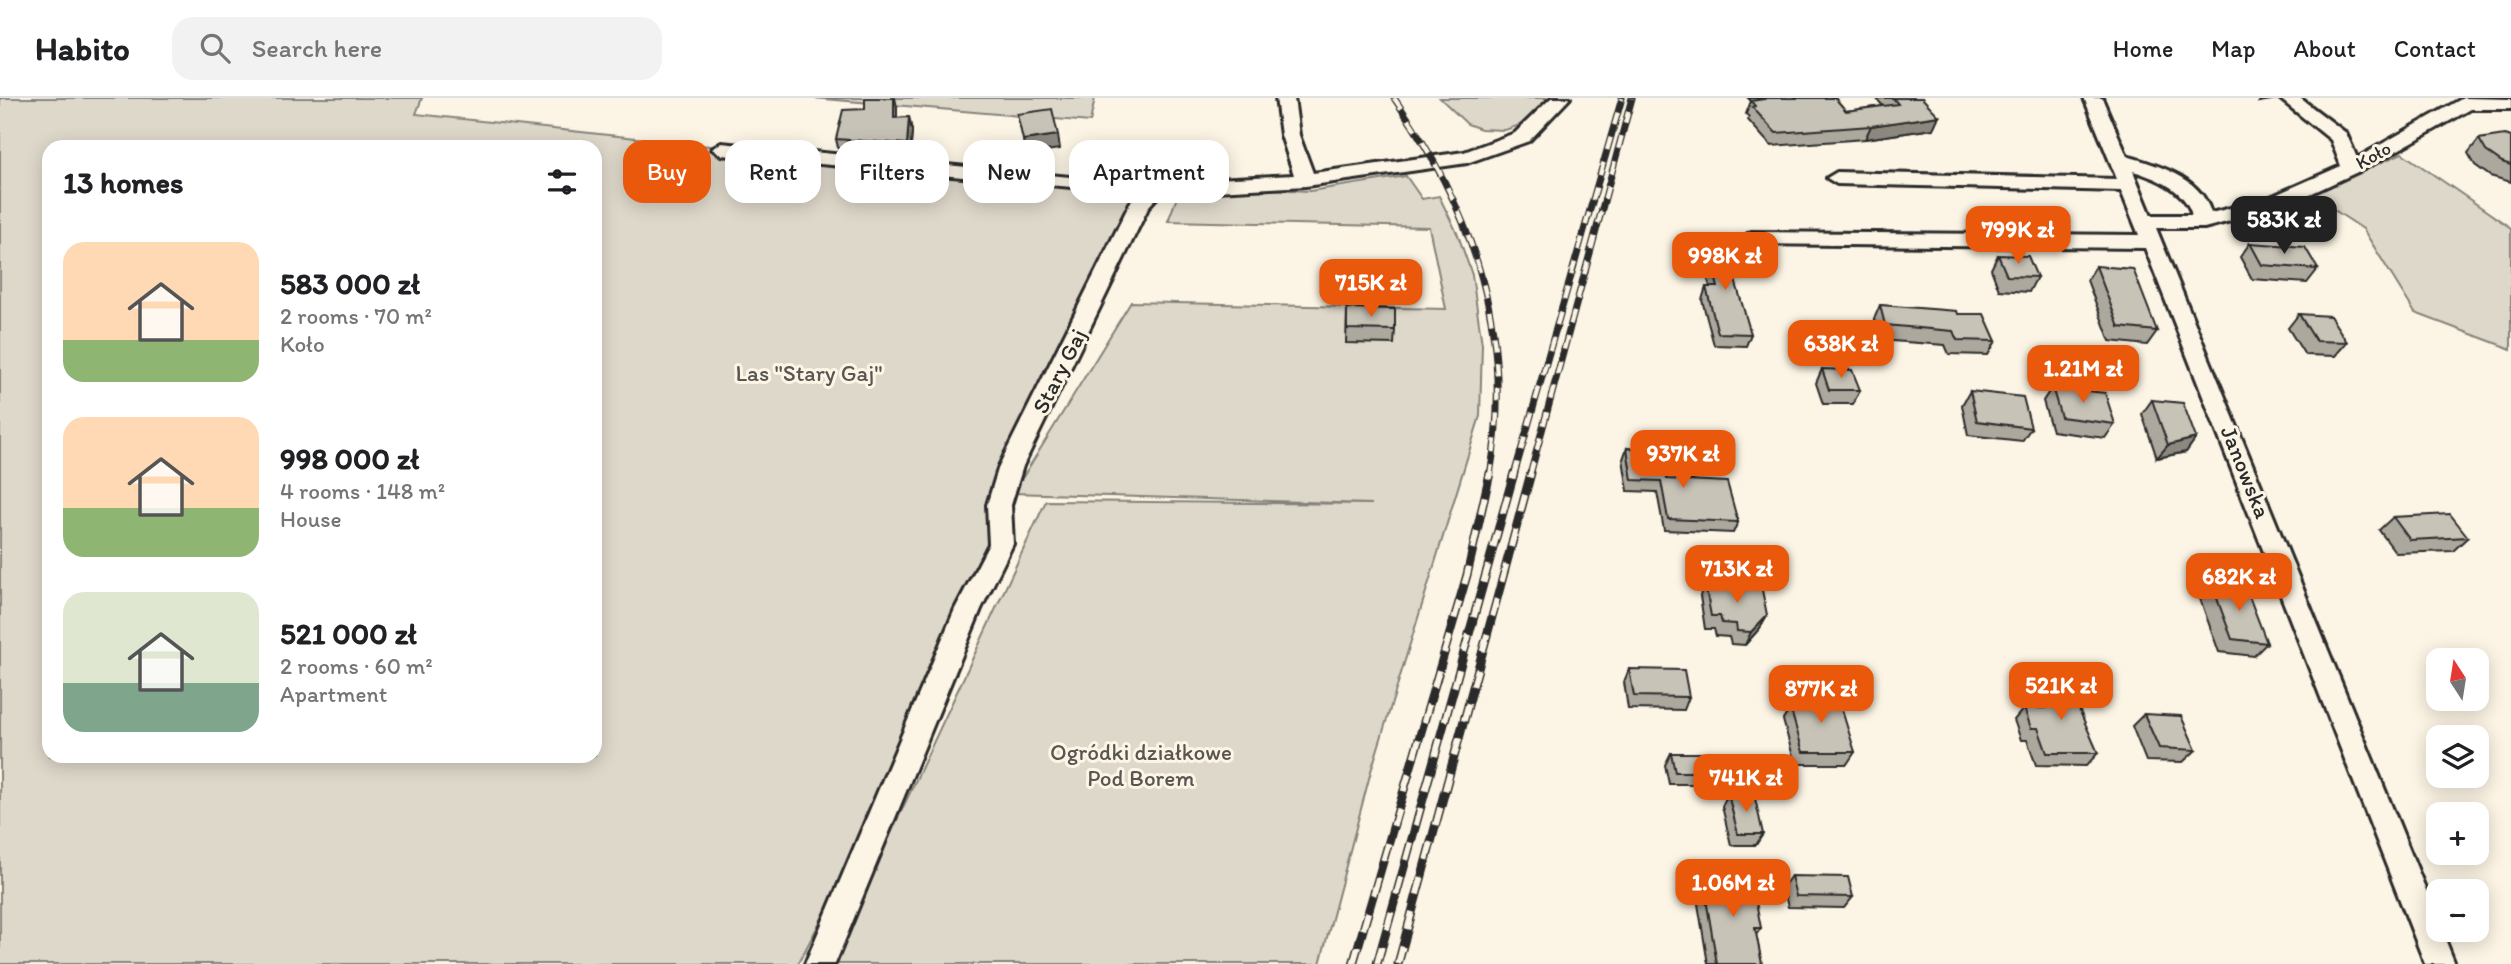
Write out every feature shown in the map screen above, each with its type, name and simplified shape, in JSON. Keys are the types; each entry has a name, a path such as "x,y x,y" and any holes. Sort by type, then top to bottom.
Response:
{"street":[{"path":"1284,98 1290,135 1306,180"},
{"path":"1229,184 1306,180 1485,152 1522,136 1561,98"},
{"name":"Janowska","path":"2094,98 2440,964"},
{"path":"2288,98 2339,137 2351,167"},
{"path":"2472,100 2511,104"},
{"name":"Koło","path":"1751,238 2148,232 2204,222 2289,196 2351,167 2472,100"},
{"path":"721,149 1069,183"},
{"path":"2119,160 2167,177 2188,189 2202,206 2204,222"},
{"path":"1837,178 2129,186"},
{"name":"Stary Gaj","path":"820,964 968,609 1001,544 999,505 1011,466 1140,203"}],"green space":[{"name":"Las \"Stary Gaj\"","path":"0,98 422,98 416,114 655,140 623,140 623,203 711,203 711,146 725,148 725,203 821,203 821,158 835,160 835,203 949,203 949,175 963,177 963,203 1055,203 1055,186 1069,187 1069,203 1130,203 1118,236 860,845 798,964 0,964"},
{"path":"813,98 1095,98 1090,122"},
{"path":"1440,98 1553,98 1529,122 1505,130 1481,129 1467,124"},
{"path":"2402,153 2511,228 2511,349 2415,313 2363,229 2310,194"},
{"name":"Ogródki działkowe Pod Borem","path":"1406,176 1422,199 1439,196 1458,235 1472,275 1482,344 1480,416 1371,771 1320,964 830,964 1046,501 1372,504 1013,493 1131,302 1446,309 1429,227 1168,221 1175,203 1229,203 1229,189 1310,191"}],"building":[{"path":"865,98 894,98 894,118 909,117 907,140 836,139 843,110 865,109"},
{"path":"1763,98 1835,98 1846,111 1898,104 1893,98 1922,98 1939,116 1871,126 1776,133 1752,107 1755,106 1751,101"},
{"path":"1052,109 1058,135 1023,140 1017,114"},
{"path":"2504,135 2511,137 2511,165 2486,151 2479,139"},
{"path":"1722,236 1751,334 1718,333 1706,287 1718,287 1705,240"},
{"path":"2250,243 2305,247 2318,269 2262,265"},
{"path":"1998,255 2028,256 2037,277 2007,276"},
{"path":"2096,266 2133,269 2157,331 2119,327"},
{"path":"1880,305 1957,311 1958,314 1984,314 1996,341 1957,340 1953,331 1885,325"},
{"path":"1347,308 1395,309 1395,330 1347,329"},
{"path":"2299,314 2330,316 2347,342 2316,341"},
{"path":"1822,369 1852,370 1860,390 1829,390"},
{"path":"2052,387 2105,393 2115,424 2061,417"},
{"path":"1970,391 2023,397 2031,428 1977,421"},
{"path":"2152,400 2183,403 2196,438 2168,445"},
{"path":"1627,448 1661,449 1667,479 1727,482 1738,522 1668,519 1661,481 1632,480"},
{"path":"2450,514 2468,537 2410,540 2393,517"},
{"path":"2211,582 2245,586 2267,643 2232,639"},
{"path":"1705,583 1761,585 1767,615 1751,632 1737,631 1736,624 1722,623 1720,616 1711,616"},
{"path":"1629,669 1684,670 1689,697 1634,696"},
{"path":"2038,686 2069,686 2098,753 2047,753 2038,728 2031,728 2024,708 2046,708"},
{"path":"1797,691 1824,691 1830,708 1841,707 1855,752 1803,752 1790,707 1802,707"},
{"path":"2144,714 2181,716 2196,750 2159,748"},
{"path":"1671,753 1711,753 1716,772 1675,772"},
{"path":"1728,794 1754,794 1763,834 1738,834"},
{"path":"1702,875 1751,876 1761,928 1755,928 1762,964 1717,964"},
{"path":"1791,876 1848,877 1853,897 1796,896"}],"railway":[{"path":"1394,98 1446,185 1466,230 1481,277 1492,324 1497,373 1496,423 1490,475"},
{"path":"1514,475 1622,98"},
{"path":"1530,475 1632,98"},
{"path":"1353,964 1467,575 1490,473"},
{"path":"1377,964 1514,473"},
{"path":"1398,964 1531,473"}]}
